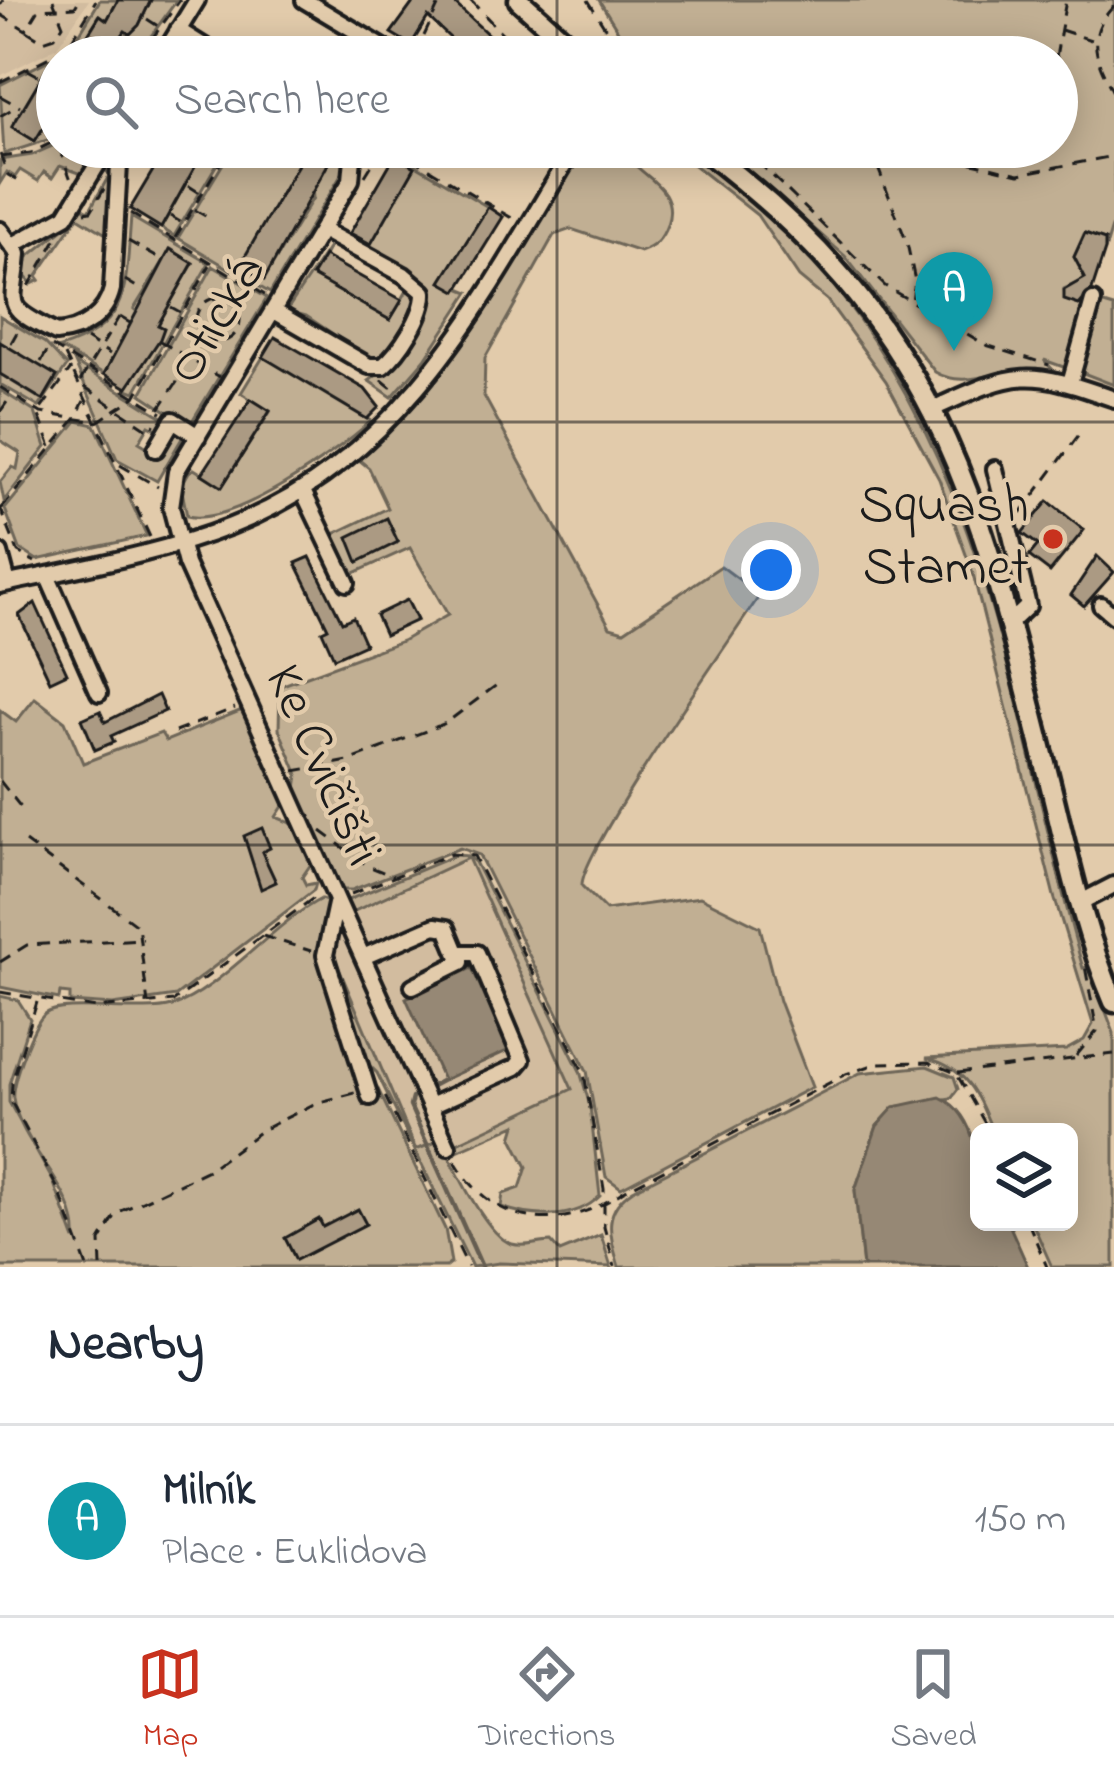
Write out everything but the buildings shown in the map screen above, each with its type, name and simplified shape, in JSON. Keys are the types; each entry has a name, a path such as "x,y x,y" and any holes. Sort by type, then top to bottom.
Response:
{"main road":[{"path":"519,0 560,36"},
{"path":"726,168 787,216 846,277 898,346 935,408 988,547 1079,903 1114,1002"}],"street":[{"path":"168,36 196,0"},
{"path":"304,0 370,36"},
{"path":"170,29 183,36"},
{"path":"15,244 61,221 95,168"},
{"path":"0,230 15,244 19,257 8,296 14,309 53,332 80,333 110,296 123,168"},
{"name":"Otická","path":"179,543 170,485 272,304 354,176 354,168"},
{"path":"3,572 179,543 233,526 303,491 381,430 428,382 563,168"},
{"path":"272,304 363,364 379,368 393,357 424,305 424,292 404,275 322,230"},
{"path":"1070,383 1094,301"},
{"path":"935,408 1015,374 1070,383 1114,399"},
{"path":"156,449 170,427 198,436"},
{"path":"995,469 1028,606 1010,623"},
{"path":"303,491 346,583"},
{"name":"Ke Cvičišti","path":"179,543 336,898 326,956 372,1089"},
{"path":"988,547 1014,551"},
{"path":"42,569 99,692"},
{"path":"1079,903 1114,885"},
{"path":"336,898 448,1147"},
{"path":"363,957 435,926 452,934 461,953 458,965 413,986"},
{"path":"430,1106 522,1060 477,953 461,953"}],"path":[{"path":"53,0 63,25 56,36"},
{"path":"26,30 39,9 75,7 79,0"},
{"path":"74,36 96,0"},
{"path":"162,36 170,29 180,0"},
{"path":"419,36 441,0"},
{"path":"470,0 505,36"},
{"path":"588,0 609,36"},
{"path":"1058,36 1066,0"},
{"path":"1114,6 1096,27 1093,40 1114,94"},
{"path":"0,14 36,36"},
{"path":"147,19 170,29"},
{"path":"83,22 91,26"},
{"path":"596,36 603,28"},
{"path":"1058,29 1093,40"},
{"path":"0,82 36,64"},
{"path":"27,69 36,74"},
{"path":"0,96 19,107 0,116"},
{"path":"20,182 8,175 0,156 36,150"},
{"path":"1078,163 1114,156"},
{"path":"67,168 71,180"},
{"path":"175,240 218,168"},
{"path":"428,168 520,223"},
{"path":"764,168 885,286 986,345 1053,367"},
{"path":"878,168 907,243 915,281 912,302"},
{"path":"994,168 1019,174 1051,168"},
{"path":"190,186 202,194"},
{"path":"193,209 207,217"},
{"path":"128,212 272,304"},
{"path":"170,216 184,224"},
{"path":"127,240 158,258"},
{"path":"0,388 39,412 97,422 135,397 212,262"},
{"path":"190,278 199,283"},
{"path":"123,279 140,289"},
{"path":"229,301 242,281"},
{"path":"158,411 175,388 183,355 211,340 228,339 239,327 239,314 229,301 212,299 200,309 197,326 211,340"},
{"path":"188,302 200,309"},
{"path":"171,307 182,314"},
{"path":"79,383 116,315 130,323"},
{"path":"11,344 21,326"},
{"path":"80,333 110,354"},
{"path":"160,341 221,378"},
{"path":"40,362 49,343 158,411 170,427"},
{"path":"64,354 148,538 163,522 173,520"},
{"path":"39,412 71,368"},
{"path":"142,372 148,376"},
{"path":"374,376 399,394 407,385"},
{"path":"79,383 146,428 149,422 170,427"},
{"path":"0,412 12,395"},
{"path":"42,569 18,552 1,508 76,418 86,398"},
{"path":"39,412 52,448"},
{"path":"1009,528 1082,432"},
{"path":"116,463 160,488"},
{"path":"19,469 29,476"},
{"path":"3,572 42,569"},
{"path":"280,774 349,760 446,723 499,684"},
{"path":"175,732 248,703"},
{"path":"0,782 23,811"},
{"path":"299,817 368,866 398,876"},
{"path":"25,842 129,917 142,939 148,1006"},
{"path":"0,992 96,1008 148,1006 181,998 311,898 325,893 336,898 461,851 477,860 584,1073 615,1267"},
{"path":"262,935 326,956"},
{"path":"0,962 27,945 142,939"},
{"path":"1076,1056 1097,1028 1085,966"},
{"path":"37,1000 12,1082 11,1101 60,1193 88,1267"},
{"path":"448,1147 478,1193 512,1215 570,1218 603,1208 622,1192 866,1066 928,1063 956,1073 1114,1054"},
{"path":"956,1073 985,1123"},
{"path":"100,1267 103,1231 117,1214 208,1170 274,1124 316,1103 372,1089 468,1267"},
{"path":"1032,1231 1047,1267"}],"shaded area":[{"path":"0,0 89,0 64,36 36,36 36,58 0,76"},
{"path":"100,0 118,0 107,20 99,16 87,36 78,36"},
{"path":"151,0 177,0 151,36 119,36 123,29 139,24"},
{"path":"599,0 1114,0 1114,221 1105,250 1105,240 1084,234 1074,257 1086,272 1083,280 1064,289 1065,300 1079,305 1089,301 1069,369 1044,360 1055,372 1024,369 963,379 935,372 845,256 746,168 1078,168 1078,36 621,36"},
{"path":"36,66 36,87 12,126 36,144 4,154 0,85"},
{"path":"36,153 36,168 59,168 52,178 44,172 38,181 20,170 15,177 7,172 0,183 0,160"},
{"path":"102,168 113,168 106,234 78,217 37,276 40,280 32,284 23,274 24,260 63,229 80,206 89,211 110,174"},
{"path":"194,168 214,168 174,236 161,228"},
{"path":"220,168 296,168 241,265 264,279 313,198 312,188 324,168 343,168 270,293 178,238"},
{"path":"413,168 488,207 442,281 469,292 425,359 392,397 369,381 395,361 431,299 427,287 409,269 347,238 350,233 370,244"},
{"path":"572,168 639,168 662,190 670,211 665,230 654,245 640,252 571,229 554,235 485,358 484,396 610,627 624,631 721,566 760,595 630,791 588,866 582,886 606,910 700,897 760,927 779,1001 812,1087 621,1188 606,1177 587,1071 479,855 460,848 352,890 338,890 295,795 298,775 279,729 280,686 402,641 448,615 410,548 352,574 334,534 388,508 369,468 358,459 427,391 510,272"},
{"path":"698,168 709,168 768,214 841,295 893,371 934,451 968,534 995,620 1083,968 1089,967 1114,1033 1114,1267 1052,1267 1036,1231 1078,1231 1078,1123 989,1123 962,1076 926,1058 1066,1050 1084,1040 1093,1024 1054,896 973,574 939,479 886,381 827,300 799,277 757,215"},
{"path":"131,217 209,263 135,392 127,389 163,328 157,324 193,264 171,249 134,309 140,314 104,374 60,348 84,339 113,314 125,282"},
{"path":"329,247 312,276 390,320 411,284 419,290 405,331 376,363 306,316 291,312 289,307"},
{"path":"213,266 267,298 189,426 141,394"},
{"path":"1097,302 1114,307 1114,385 1078,371"},
{"path":"0,316 45,343 67,366 39,407 0,384 0,374 42,400 56,377 0,342"},
{"path":"263,357 355,406 371,421 310,468 257,499 207,516 187,516 181,486 189,472 194,469 222,486 270,412 241,393"},
{"path":"75,363 169,421 162,432 149,425 139,442 159,454 172,433 185,433 157,481 117,459"},
{"path":"0,390 35,412 46,447 4,501 0,482 12,467 17,469 20,453 0,440"},
{"path":"77,421 95,425 147,536 37,560 20,549 5,509"},
{"path":"35,698 65,721 83,763 161,733 166,741 247,708 287,800 276,817 298,826 313,861 302,877 306,885 316,883 314,890 176,996 113,1005 70,1002 70,994 60,993 59,999 0,987 0,710 16,722"},
{"path":"456,855 468,856 475,862 580,1071 590,1106 600,1196 578,1210 539,1215 501,1207 503,1194 520,1188 527,1167 512,1138 516,1125 455,1152 453,1145 572,1089 468,858 348,914 343,902"},
{"path":"468,857 572,1089 445,1149 440,1140 416,1151 332,952 341,918"},
{"path":"321,899 332,903 321,952 371,1086 377,1087 445,1229 451,1263 446,1267 0,1267 0,996 18,1000 30,1019 9,1084 9,1102 22,1126 13,1090 29,1041 45,1014 68,1008 172,1006 208,987","holes":["34,1147 68,1203 75,1240 53,1181"]},
{"path":"332,952 416,1150 441,1140 472,1199 492,1228 512,1244 551,1242 560,1252 601,1235 611,1267 499,1263 472,1267 377,1073 364,1060"},
{"path":"472,968 509,1050 443,1080 406,998"},
{"path":"927,1066 954,1077 958,1089 951,1098 895,1107 877,1126 855,1190 863,1267 619,1267 612,1215 633,1190 860,1073"},
{"path":"940,1097 965,1120 970,1131 970,1231 1012,1231 1028,1267 863,1267 855,1190 877,1126 894,1107"}],"waterway":[{"path":"430,1087 443,1080"},
{"path":"412,1098 410,1106 482,1267"}],"place":[{"name":"Milník","path":"954,351"},
{"name":"Squash Stamet","path":"1053,539"}]}
